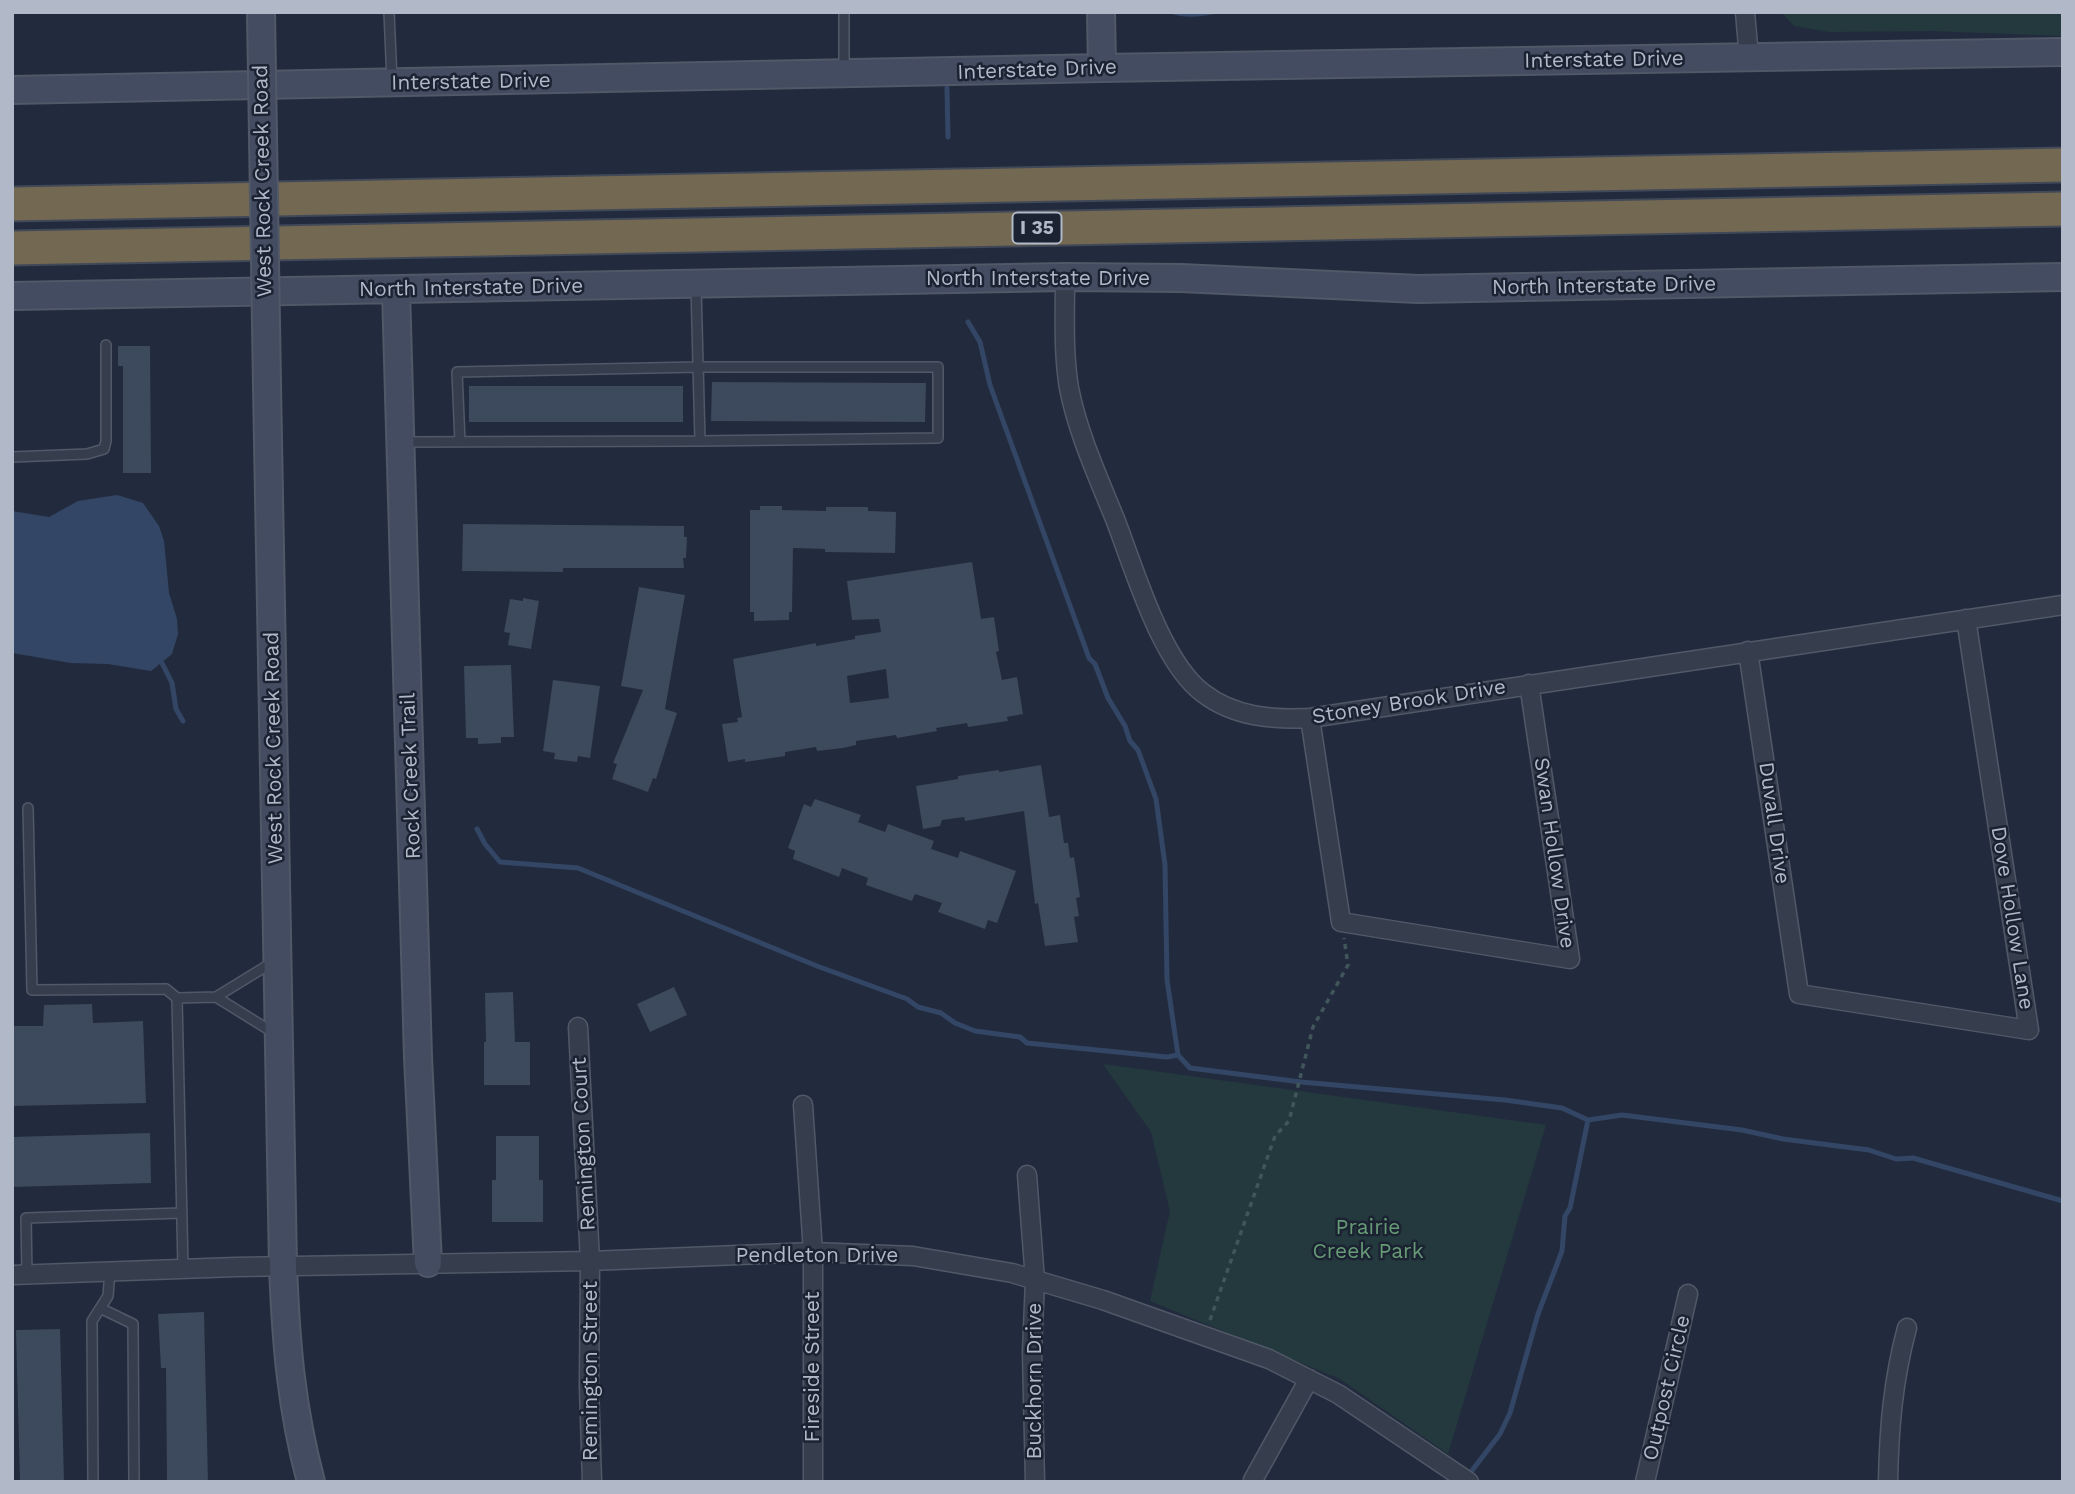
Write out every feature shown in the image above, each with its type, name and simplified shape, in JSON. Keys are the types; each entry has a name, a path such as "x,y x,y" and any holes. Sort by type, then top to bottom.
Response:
{"highway":[{"name":"I 35","path":"12,204 2063,166"},
{"name":"I 35","path":"12,248 2063,209"}],"street":[{"name":"West Rock Creek Road","path":"261,12 283,1266 287,1355 303,1451 311,1482"},
{"path":"1101,12 1102,68"},
{"path":"1745,12 1749,58"},
{"name":"Interstate Drive","path":"12,90 2063,52"},
{"name":"North Interstate Drive","path":"12,296 1065,277 1181,278 1418,289 2063,278"},
{"name":"Stoney Brook Drive","path":"1065,277 1066,365 1073,409 1166,644 1193,684 1204,694 1226,706 1266,718 1310,718 2063,605"},
{"name":"Rock Creek Trail","path":"396,290 418,1057 428,1263"},
{"name":"Dove Hollow Lane","path":"1800,994 2029,1030 1966,619"},
{"name":"Duvall Drive","path":"1748,651 1800,994"},
{"name":"Swan Hollow Drive","path":"1341,922 1570,959 1529,684"},
{"path":"1310,718 1341,922"},
{"name":"Remington Court","path":"578,1027 590,1261"},
{"name":"Fireside Street","path":"803,1105 813,1252 813,1482"},
{"name":"Buckhorn Drive","path":"1027,1175 1035,1280 1032,1352 1035,1482"},
{"name":"Pendleton Drive","path":"20,1275 183,1268 590,1261 813,1252 913,1256 1012,1273 1269,1359 1368,1413 1462,1477"},
{"name":"Remington Street","path":"590,1261 589,1386 592,1482"},
{"name":"Outpost Circle","path":"1645,1482 1688,1294"},
{"path":"1888,1482 1889,1436 1896,1370 1907,1328"},
{"path":"1253,1480 1309,1379"}],"lane":[{"path":"389,12 392,83"},
{"path":"844,12 844,74"},
{"path":"696,284 700,441"},
{"path":"12,457 87,454 104,449 106,345"},
{"path":"400,442 460,442 700,441 938,438 938,367 457,372 460,442"},
{"path":"28,808 32,990 166,989 177,998 216,998 279,1036"},
{"path":"216,998 278,959"},
{"path":"177,998 183,1268"},
{"path":"20,1275 26,1218 182,1213"},
{"path":"93,1482 92,1321 108,1296 110,1271"},
{"path":"102,1309 133,1324 134,1482"}],"path":[{"path":"1205,1336 1275,1136 1289,1121 1313,1027 1348,965 1341,922"}],"green space":[{"path":"1781,12 2063,12 2063,36 1932,31 1829,32 1794,26"},
{"name":"Prairie Creek Park","path":"1103,1064 1546,1125 1448,1454 1340,1379 1150,1301 1170,1211 1151,1132"}],"water":[{"path":"1167,12 1228,12 1190,17"},
{"path":"117,495 143,503 159,526 164,541 169,593 177,619 178,634 172,654 151,671 108,664 71,663 12,653 12,511 49,517 78,501"}],"building":[{"path":"118,346 150,346 151,473 123,473 123,366 118,366"},
{"path":"712,382 926,383 925,422 711,421"},
{"path":"469,386 683,386 683,422 469,422"},
{"path":"760,506 782,506 782,510 826,511 826,507 868,507 868,511 896,512 895,553 825,552 825,549 793,548 792,612 789,612 789,620 754,621 754,612 750,612 750,510 760,510"},
{"path":"463,524 684,526 684,537 687,537 686,558 683,558 684,568 563,568 563,572 462,571"},
{"path":"972,562 981,619 994,617 999,651 996,652 1002,680 1017,677 1023,714 1007,717 1008,721 968,727 967,723 897,738 896,735 856,741 856,745 843,748 817,751 816,747 785,752 785,756 728,762 722,724 738,722 737,718 742,717 733,659 816,643 816,646 855,639 855,636 881,632 879,619 852,620 847,581","holes":["886,669 889,698 850,703 847,676"]},
{"path":"639,587 685,595 665,709 677,713 656,779 653,778 648,792 612,779 617,764 613,763 643,690 621,686"},
{"path":"523,598 539,601 531,649 508,645 510,633 504,632 510,599 523,601"},
{"path":"511,665 514,737 501,737 501,743 478,744 478,738 466,738 464,666"},
{"path":"553,680 600,686 590,758 578,756 577,762 554,759 555,753 543,751"},
{"path":"1041,765 1049,817 1060,815 1064,843 1068,843 1070,858 1074,857 1080,897 1076,898 1079,916 1074,917 1078,942 1045,946 1038,903 1035,904 1024,811 965,821 964,817 942,820 940,826 923,829 916,786 958,779 958,776"},
{"path":"815,799 861,815 858,822 885,832 888,824 934,841 931,849 958,858 960,851 1016,871 997,923 988,920 985,929 938,912 942,903 915,894 912,901 866,885 868,878 842,868 839,877 793,859 795,851 788,848 804,804 811,807"},
{"path":"674,987 687,1015 650,1032 637,1004"},
{"path":"513,992 515,1042 530,1042 530,1085 484,1085 485,993"},
{"path":"92,1004 93,1023 143,1021 146,1103 12,1106 12,1026 43,1026 44,1005"},
{"path":"150,1133 151,1183 12,1187 12,1137"},
{"path":"496,1136 539,1136 543,1222 492,1222"},
{"path":"204,1312 208,1482 167,1482 166,1368 161,1368 158,1314"},
{"path":"60,1329 64,1482 20,1482 16,1330"}],"waterway":[{"path":"947,88 948,137"},
{"path":"968,322 980,342 990,385 1089,658 1095,664 1108,698 1125,726 1130,741 1138,750 1156,799 1165,865 1167,980 1178,1055 1190,1068 1301,1082 1505,1100 1562,1108 1588,1120 1622,1115 1742,1130 1783,1139 1869,1150 1896,1159 1913,1158 2063,1201"},
{"path":"162,663 172,683 176,709 183,721"},
{"path":"477,829 500,862 578,868 817,966 907,999 918,1007 941,1013 955,1023 975,1031 1020,1037 1027,1043 1167,1057 1178,1055"},
{"path":"1467,1477 1500,1434 1510,1413 1538,1314 1562,1251 1565,1216 1570,1208 1588,1120"}]}
